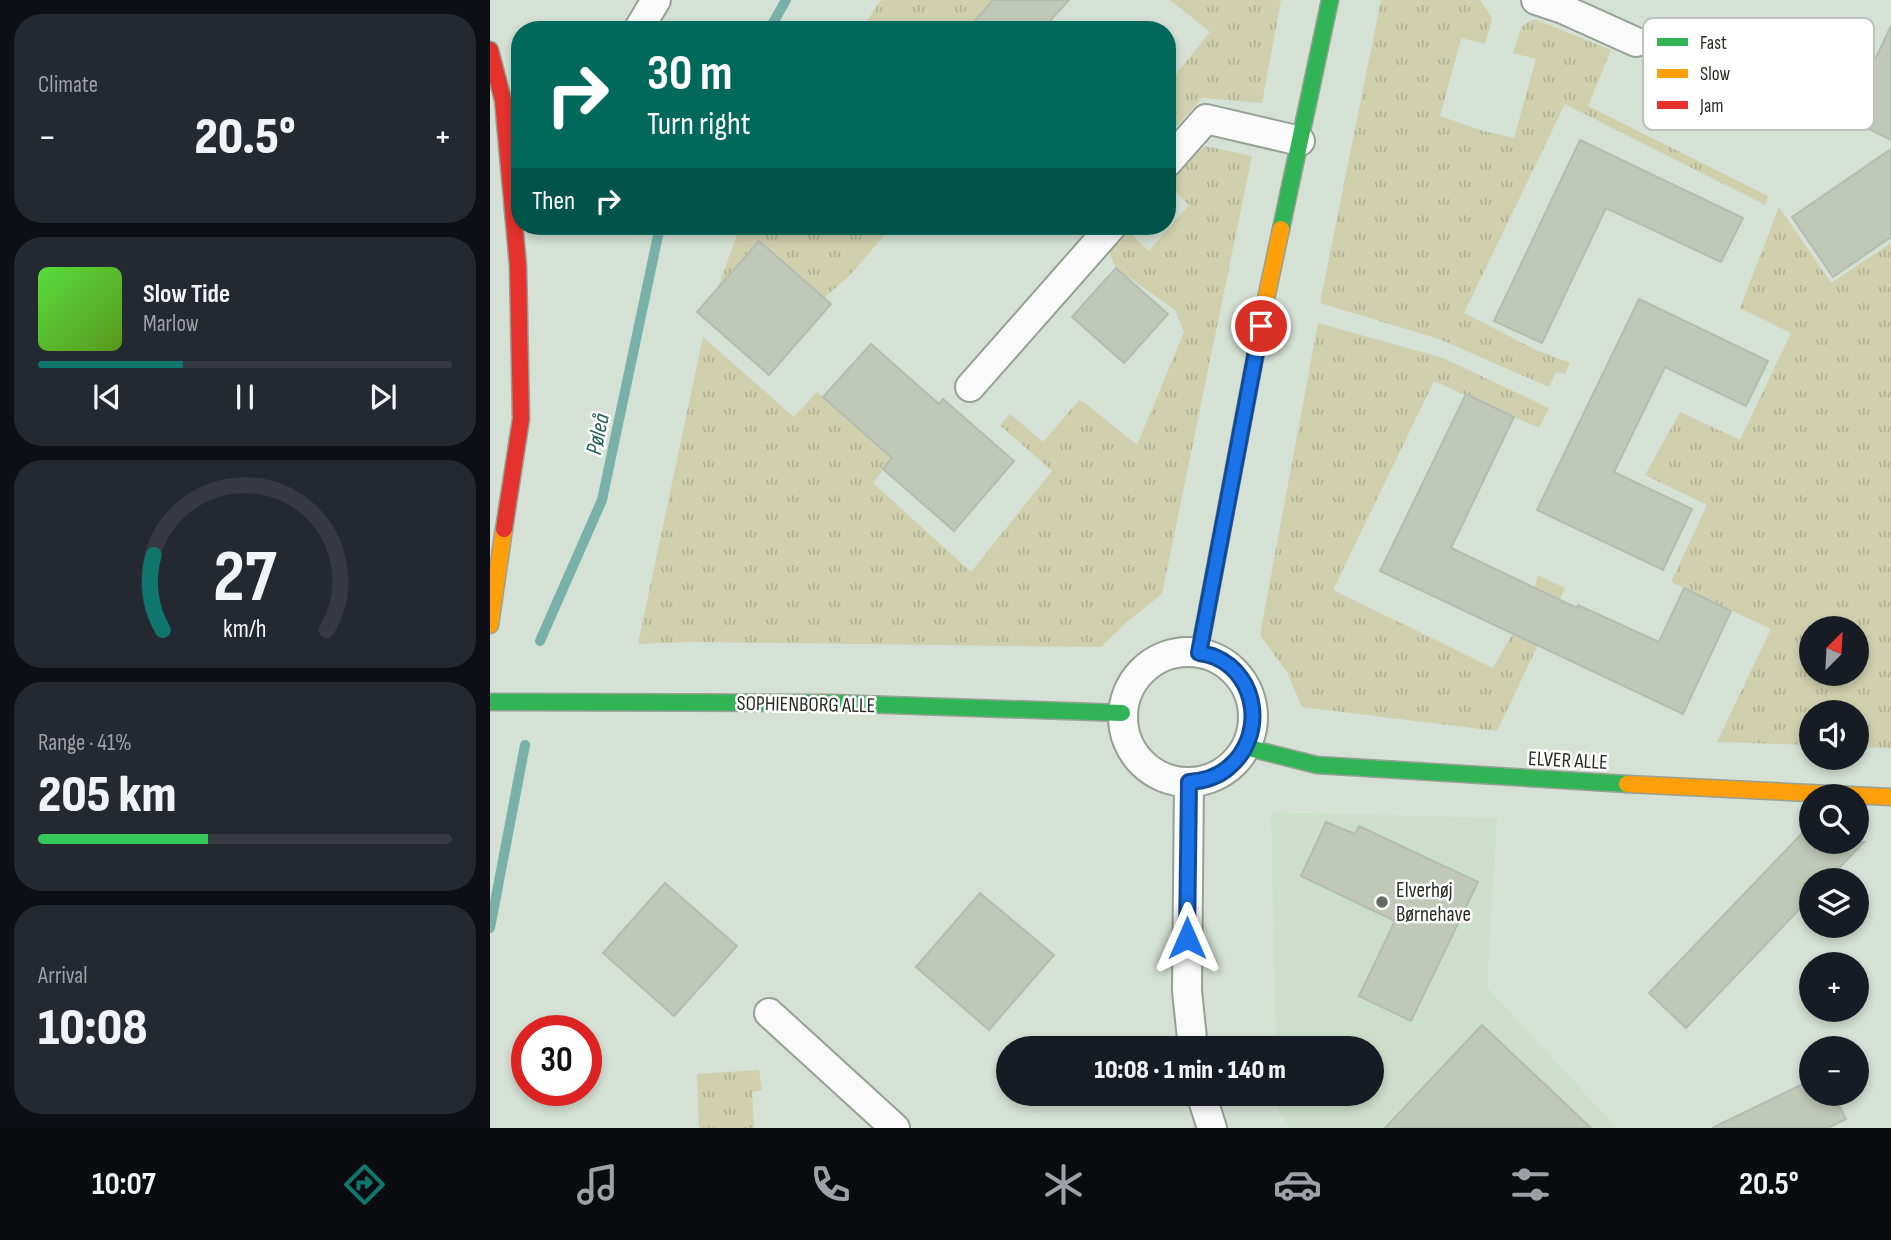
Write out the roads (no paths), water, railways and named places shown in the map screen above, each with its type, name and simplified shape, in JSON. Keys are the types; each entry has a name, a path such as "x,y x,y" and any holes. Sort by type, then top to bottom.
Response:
{"street":[{"path":"643,21 656,0"},
{"path":"1199,653 1266,299 1330,0"},
{"path":"1536,0 1563,9 1636,42"},
{"path":"490,50 511,97"},
{"path":"1176,153 1206,119 1300,141"},
{"path":"490,625 521,419 518,235"},
{"path":"970,387 1104,235"},
{"path":"1173,653 1199,653 1216,658 1230,667 1245,685 1250,695 1252,729 1245,747 1228,769 1202,781 1167,779 1148,769 1133,753 1125,734 1122,713 1126,693 1147,665 1159,658 1173,653"},
{"name":"SOPHIENBORG ALLE","path":"490,702 832,703 1122,713"},
{"name":"ELVER ALLE","path":"1245,747 1317,765 1570,782 1891,797"},
{"path":"1189,782 1187,991 1192,1036"},
{"path":"769,1013 895,1128"},
{"path":"1205,1106 1212,1128"}],"waterway":[{"name":"Pøleå","path":"774,21 786,0"},
{"name":"Pøleå","path":"540,641 602,500 658,235"},
{"name":"Pøleå","path":"490,928 525,745"}],"place":[{"name":"Elverhøj Børnehave","path":"1382,902"}]}
